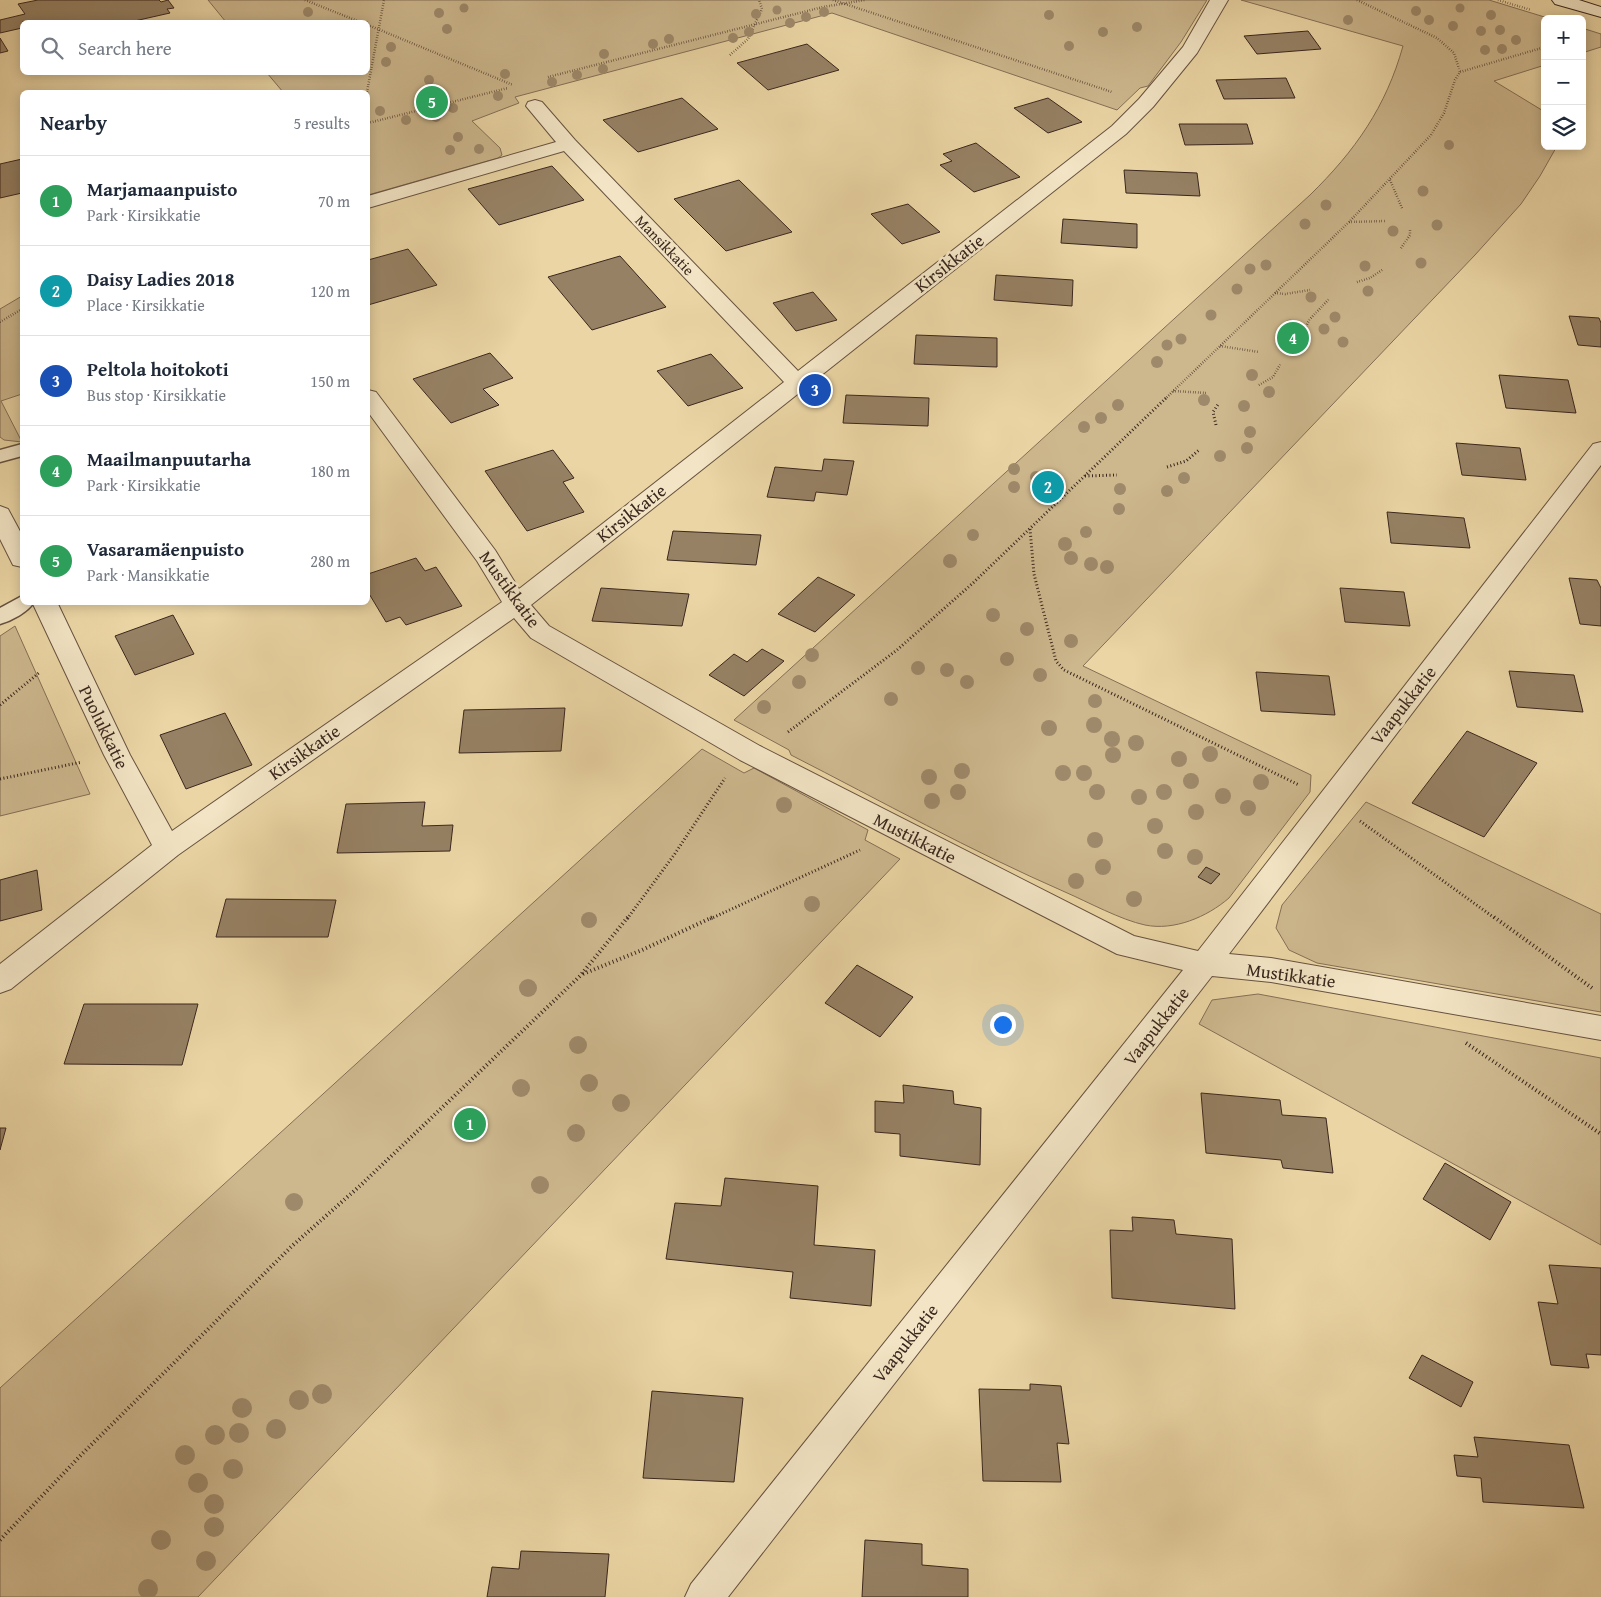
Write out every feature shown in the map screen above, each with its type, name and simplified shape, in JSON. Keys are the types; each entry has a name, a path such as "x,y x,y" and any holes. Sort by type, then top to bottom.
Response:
{"street":[{"name":"Kirsikkatie","path":"0,981 168,848 516,604 1119,130 1146,104 1191,49 1219,0"},
{"path":"1561,0 1586,3 1601,12"},
{"name":"Mansikkatie","path":"535,106 568,144 796,382"},
{"path":"370,201 568,144"},
{"name":"Mustikkatie","path":"370,400 486,556 516,604 540,632 750,752 1127,946 1205,964 1271,970 1601,1028"},
{"name":"Vaapukkatie","path":"704,1597 1205,964 1601,449"},
{"path":"0,514 20,555"},
{"name":"Puolukkatie","path":"45,605 117,755 168,848"}],"lane":[{"path":"0,456 20,451"},
{"path":"0,617 20,604"}],"path":[{"path":"305,0 355,20"},
{"path":"367,90 384,0"},
{"path":"730,55 748,39 756,24 762,9 759,0"},
{"path":"833,0 1146,104"},
{"path":"544,78 842,3 865,0"},
{"path":"1357,0 1407,23 1444,44 1454,53 1460,72"},
{"path":"370,26 516,86 370,122"},
{"path":"1390,180 1402,208"},
{"path":"1349,222 1386,221"},
{"path":"1402,248 1410,235 1410,229"},
{"path":"1356,282 1370,278 1382,270"},
{"path":"1275,293 1285,294 1310,290"},
{"path":"1305,328 1309,318 1325,306 1329,299"},
{"path":"0,322 20,310"},
{"path":"1220,346 1259,352"},
{"path":"1259,385 1273,377 1282,363"},
{"path":"1172,392 1207,392"},
{"path":"1216,425 1212,412 1219,403"},
{"path":"1167,467 1186,461 1199,450"},
{"path":"1084,476 1117,475"},
{"path":"1030,528 1034,574 1056,661 1064,670 1330,800 1593,989"},
{"path":"0,705 66,650"},
{"path":"0,779 117,755"},
{"path":"580,976 642,950 902,831"},
{"path":"1462,1040 1601,1134"}],"shaded area":[{"path":"208,0 1207,0 1181,42 1148,86 1140,88 1117,110 832,13 515,97 519,103 472,121 500,148 502,155 498,158 370,194 370,90 281,90 269,75 370,75 370,20 224,20"},
{"path":"1241,0 1489,0 1541,16 1541,66 1494,81 1541,110 1541,150 1555,150 1521,204 1475,255 1083,666 1311,775 1310,792 1229,898 1211,911 1179,924 1156,926 1136,923 995,860 791,755 789,750 734,720 1310,195 1341,162 1367,127 1388,89 1403,46"},
{"path":"1586,29 1601,34 1601,47 1586,52"},
{"path":"20,297 20,395 1,401 20,438 20,442 4,440 0,437 0,309"},
{"path":"15,626 90,794 0,816 0,636"},
{"path":"702,749 744,773 754,768 868,830 865,840 900,859 198,1597 0,1597 0,1388"},
{"path":"1366,802 1601,914 1601,1012 1317,963 1289,950 1276,928 1282,905"},
{"path":"1258,994 1601,1058 1601,1245 1199,1024 1212,1000"}],"building":[{"path":"38,0 159,0 161,2 168,0 174,8 167,9 170,13 139,20 20,20 20,28 0,33 0,20 25,14 18,4"},
{"path":"1308,31 1321,49 1257,54 1244,36"},
{"path":"0,38 8,51 0,53"},
{"path":"807,44 839,70 768,90 737,63"},
{"path":"1286,78 1295,98 1224,99 1216,80"},
{"path":"682,98 718,129 638,152 603,120"},
{"path":"1048,98 1082,122 1048,133 1014,108"},
{"path":"1179,124 1247,124 1253,144 1185,145"},
{"path":"976,143 1020,177 974,192 940,165 952,161 943,154"},
{"path":"20,159 20,193 0,198 0,164"},
{"path":"552,166 584,200 499,225 468,189"},
{"path":"1124,170 1197,173 1200,196 1126,193"},
{"path":"739,180 792,232 726,251 674,199"},
{"path":"908,204 940,232 902,244 871,214"},
{"path":"1063,219 1137,224 1137,248 1061,243"},
{"path":"408,249 437,285 370,304 370,259"},
{"path":"620,256 666,307 592,330 548,277"},
{"path":"996,275 1073,280 1072,306 994,300"},
{"path":"813,292 837,320 796,331 773,303"},
{"path":"1569,316 1599,318 1601,323 1601,347 1578,345"},
{"path":"916,335 997,338 997,367 914,364"},
{"path":"490,353 513,378 483,389 499,405 451,423 413,379"},
{"path":"711,354 743,388 688,406 657,371"},
{"path":"1499,375 1568,380 1576,413 1506,408"},
{"path":"846,395 929,398 928,426 843,423"},
{"path":"1456,443 1520,448 1526,480 1462,475"},
{"path":"553,450 574,478 563,482 584,512 527,531 485,471"},
{"path":"824,459 854,461 847,495 816,492 814,501 767,497 775,467 822,471"},
{"path":"1387,512 1464,518 1470,548 1391,543"},
{"path":"673,531 761,535 756,565 667,560"},
{"path":"416,558 425,571 436,567 462,606 406,625 400,617 386,622 370,595 370,573"},
{"path":"818,577 855,595 815,632 778,614"},
{"path":"1569,578 1597,580 1601,588 1601,626 1580,624"},
{"path":"601,588 689,594 682,626 592,621"},
{"path":"1340,588 1404,592 1410,626 1345,622"},
{"path":"173,615 194,654 135,675 115,636"},
{"path":"762,649 784,661 744,696 709,675 734,654 747,662"},
{"path":"1509,671 1574,675 1583,712 1517,707"},
{"path":"1256,672 1329,676 1335,715 1261,711"},
{"path":"565,708 561,751 459,753 464,710"},
{"path":"225,713 252,765 186,789 160,735"},
{"path":"1467,731 1537,763 1484,837 1412,803"},
{"path":"425,802 422,826 453,825 450,851 337,853 346,804"},
{"path":"1206,867 1220,874 1211,884 1198,877"},
{"path":"37,870 42,910 0,921 0,880"},
{"path":"226,899 336,900 328,937 216,937"},
{"path":"857,965 913,997 880,1037 825,1003"},
{"path":"84,1004 198,1004 182,1065 64,1064"},
{"path":"903,1085 953,1091 954,1104 981,1108 980,1165 900,1156 900,1134 875,1132 875,1101 904,1103"},
{"path":"1201,1093 1280,1100 1282,1115 1326,1118 1333,1173 1283,1168 1281,1160 1206,1153"},
{"path":"0,1128 6,1128 0,1150"},
{"path":"1445,1163 1511,1202 1490,1240 1423,1199"},
{"path":"725,1178 818,1186 814,1245 875,1250 871,1306 790,1298 793,1272 666,1259 675,1203 721,1206"},
{"path":"1132,1217 1174,1220 1176,1234 1232,1239 1235,1309 1112,1298 1110,1230 1133,1231"},
{"path":"1549,1265 1601,1268 1601,1355 1586,1354 1589,1368 1551,1365 1538,1302 1558,1304"},
{"path":"1422,1355 1473,1382 1461,1407 1409,1378"},
{"path":"1030,1384 1061,1386 1069,1444 1057,1443 1061,1482 983,1481 979,1389 1030,1390"},
{"path":"652,1391 743,1398 734,1482 643,1478"},
{"path":"1474,1437 1569,1445 1584,1508 1483,1502 1481,1478 1457,1476 1454,1455 1478,1457"},
{"path":"865,1540 922,1544 922,1565 968,1569 968,1597 862,1597"},
{"path":"521,1551 609,1554 605,1597 487,1597 492,1567 519,1569"}],"place":[{"name":"Vasaramäenpuisto","path":"432,102"},
{"name":"Maailmanpuutarha","path":"1293,338"},
{"name":"Peltola hoitokoti","path":"815,390"},
{"name":"Daisy Ladies 2018","path":"1048,487"},
{"name":"Marjamaanpuisto","path":"470,1124"}]}
